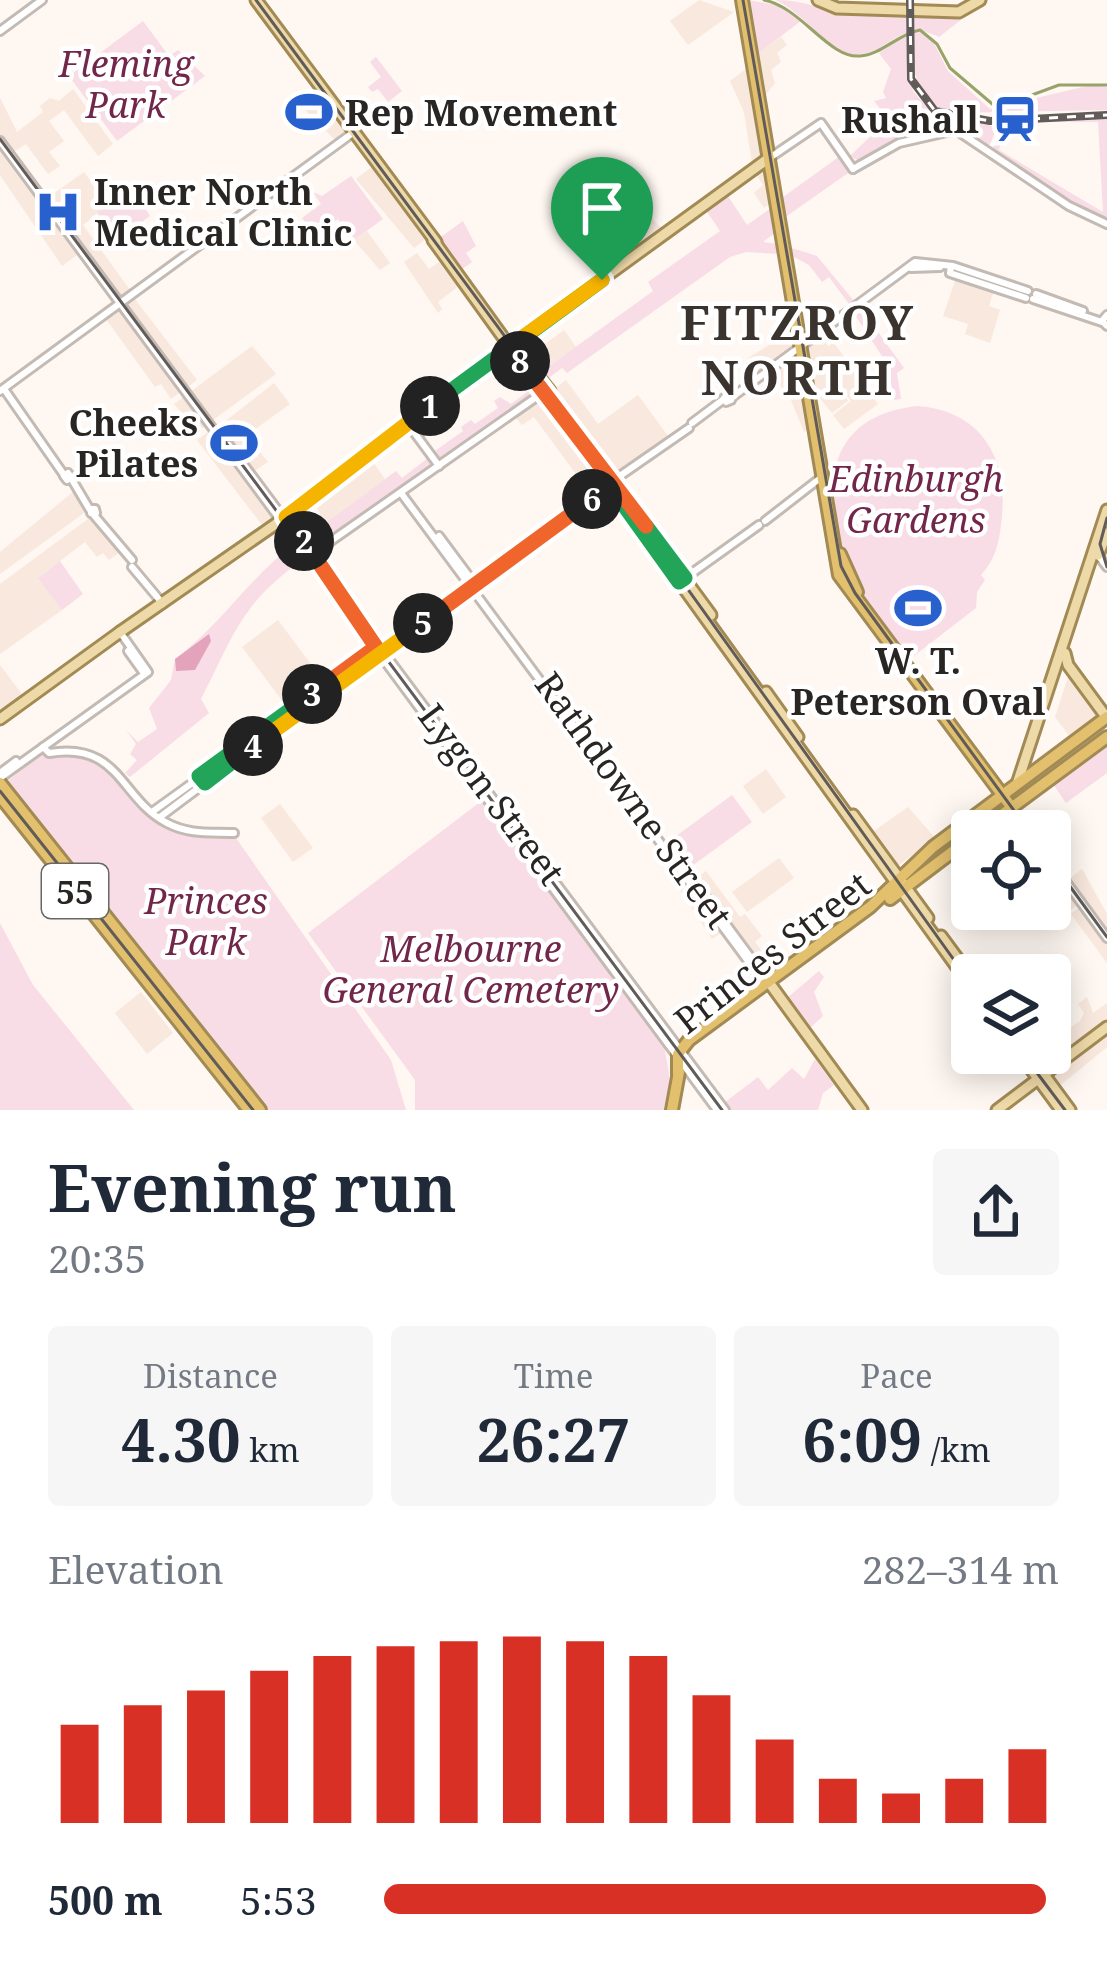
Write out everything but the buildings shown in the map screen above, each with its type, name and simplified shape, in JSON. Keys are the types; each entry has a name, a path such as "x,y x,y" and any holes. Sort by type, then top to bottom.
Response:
{"highway":[{"path":"743,3 820,480 843,573 1012,808"},
{"path":"899,883 916,862 1107,717"},
{"path":"1009,810 1107,737"},
{"name":"55","path":"0,787 18,816"},
{"name":"55","path":"0,787 18,816 247,1104"},
{"path":"899,883 951,850"},
{"name":"55","path":"66,875 107,920 122,946"},
{"name":"Princes Street","path":"679,1058 899,883"},
{"name":"55","path":"188,1030 216,1058 247,1104"},
{"path":"672,1110 679,1058"}],"main road":[{"path":"256,0 546,390 951,958"},
{"path":"818,0 840,8 960,13 982,0"},
{"path":"0,719 410,425 419,413 769,158"},
{"path":"1100,548 1107,510"},
{"path":"1015,786 1107,533"},
{"path":"1066,644 1070,668 1107,717"},
{"path":"1055,672 1070,668"},
{"path":"899,883 954,954"},
{"name":"Rathdowne Street","path":"768,985 857,1106"},
{"path":"993,1110 1107,1027"},
{"path":"1039,1076 1060,1110"},
{"path":"1039,1076 1070,1110"}],"street":[{"path":"0,30 40,0"},
{"path":"769,158 818,123 854,166 904,140 959,131 1062,201 1104,222"},
{"path":"162,603 2,390 354,132"},
{"name":"Lygon Street","path":"0,141 210,426 313,555 721,1110"},
{"path":"156,814 882,286 922,263 1105,320"},
{"path":"313,555 546,390"},
{"path":"410,425 440,465"},
{"path":"682,580 820,480"},
{"name":"Rathdowne Street","path":"403,491 768,985"},
{"path":"1100,548 1107,566"},
{"path":"1100,548 1107,566"},
{"path":"0,787 19,762 146,671 119,634"},
{"path":"42,745 47,753 101,761 172,825 196,833 230,832"},
{"path":"1071,889 1107,938"}],"shaded area":[{"path":"699,0 734,12 688,45 670,21"},
{"path":"781,37 787,45 777,53 781,62 771,70 775,83 764,97 755,55"},
{"path":"750,66 774,200 764,208 754,193 763,185 753,170 744,112 730,81"},
{"path":"73,89 113,144 98,156 64,110 49,121 64,141 49,152 60,166 48,174 26,144 13,152 0,134 0,98 17,132 43,112 40,106 50,98 59,101"},
{"path":"323,98 347,132 335,140 306,111"},
{"path":"0,147 77,255 62,266 0,175"},
{"path":"372,167 426,239 414,248 356,179"},
{"path":"84,172 94,186 101,182 114,199 83,225 130,290 118,298 46,199"},
{"path":"636,201 663,230 636,249 613,217"},
{"path":"367,231 390,263 380,270 354,240"},
{"path":"417,253 429,269 442,260 460,285 438,302 442,309 438,313 404,262"},
{"path":"956,278 994,290 989,306 1000,310 990,343 965,334 968,324 943,316"},
{"path":"134,298 197,380 171,399 161,384 155,387 106,319"},
{"path":"564,330 576,347 541,372 529,356"},
{"path":"789,333 796,343 758,372 748,358"},
{"path":"819,335 828,346 834,343 878,404 844,429 833,415 851,401 816,353 848,401 832,413 811,387 803,346"},
{"path":"252,346 276,374 198,431 174,404"},
{"path":"785,361 805,389 812,426 804,432 791,400 771,372"},
{"path":"566,380 598,424 638,395 668,436 613,476 553,390"},
{"path":"274,383 290,404 247,435 268,462 253,472 218,427"},
{"path":"543,397 604,483 590,493 534,417 522,425 515,417"},
{"path":"211,430 276,516 262,525 197,440"},
{"path":"370,458 385,479 324,524 314,500"},
{"path":"74,491 88,510 0,574 0,552"},
{"path":"92,516 120,552 109,560 103,553 97,557 85,542 39,577 62,610 0,654 0,584"},
{"path":"278,620 322,679 286,706 242,647"},
{"path":"209,634 211,641 195,670 176,671 175,659"},
{"path":"0,665 24,697 0,714"},
{"path":"1069,674 1100,716 1071,738 1055,717"},
{"path":"766,769 786,797 763,814 743,786"},
{"path":"280,804 313,848 293,862 261,818"},
{"path":"908,807 935,838 895,868 871,833"},
{"path":"779,858 794,878 747,912 732,892"},
{"path":"1082,869 1107,914 1107,934 1071,884 1071,878"},
{"path":"706,871 740,917 745,914 762,936 755,942 770,962 762,968 731,926 712,939 680,890"},
{"path":"1081,906 1107,943 1107,963 1071,914"},
{"path":"141,992 173,1033 147,1054 115,1013"},
{"path":"1087,997 1093,1013 1107,1003 1107,1023 1071,1050 1071,1027 1084,1013 1078,1004"},
{"path":"1107,1031 1107,1047 1057,1088 1047,1074 1071,1074 1071,1057"}],"green space":[{"path":"747,0 783,6 801,21 756,55"},
{"path":"775,0 846,11 930,12 962,19 939,37 913,32 874,51 851,54 831,45"},
{"name":"Fleming Park","path":"143,21 169,56 178,50 205,76 117,141 69,76"},
{"path":"908,33 913,91 936,112 996,130 988,149 956,126 902,139 861,162 850,156 876,131 872,125 881,110 874,101 886,98 883,92 891,69 879,53"},
{"path":"913,33 933,41 948,71 990,109 1091,85 1107,87 1107,110 949,113 928,99 917,80"},
{"path":"376,57 402,91 388,102 378,89 372,92 368,87 381,77 370,62"},
{"path":"1107,118 1107,220 1073,205 991,151 1006,127 999,150 1103,212 1098,122 1022,122"},
{"path":"840,156 851,171 784,218 779,200"},
{"path":"351,176 383,219 354,240 338,219 315,236 302,218 321,204 313,192 322,196"},
{"path":"132,187 150,216 117,240 97,213"},
{"path":"726,193 747,225 771,208 776,232 763,242 779,244 780,254 746,252 730,257 567,373 562,368 546,380 541,372 653,291 648,282 720,231 705,209"},
{"path":"463,221 476,246 466,253 472,262 461,270 438,239"},
{"path":"789,247 817,256 854,301 849,304 829,277 822,282 809,265 790,255"},
{"path":"860,307 904,368 897,373 901,399 894,400 890,378 878,361 882,356 853,312"},
{"path":"535,386 539,392 442,461 435,451 463,431 461,427 471,420 475,424 498,408 494,401 500,397 511,404"},
{"name":"Edinburgh Gardens","path":"917,406 939,409 973,427 994,456 1003,494 999,540 981,575 985,580 977,592 976,608 910,659 881,623 848,562 833,493 837,462 851,436 877,416"},
{"path":"429,457 434,464 315,551 305,538 396,471 402,478"},
{"path":"294,544 305,558 266,590 241,621 201,699 209,713 130,777 125,773 137,760 130,754 136,744 126,730 138,742 157,729 149,708 171,680 175,659"},
{"path":"60,561 83,594 62,610 38,578"},
{"path":"1107,744 1107,773 1066,803 1053,784"},
{"name":"Princes Park","path":"40,755 96,764 115,775 170,827 186,834 234,835 391,1060 406,1110 263,1110 4,784"},
{"path":"732,795 752,822 692,866 672,839"},
{"name":"Melbourne General Cemetery","path":"480,802 488,803 664,1045 670,1080 664,1110 415,1110 415,1080 308,933"},
{"path":"0,923 33,985 134,1110 0,1110"},
{"path":"819,971 824,977 814,992 823,1016 809,1029 787,998"},
{"path":"815,1059 834,1085 823,1093 818,1110 729,1110 724,1103 758,1077 768,1090 792,1068 804,1079"}],"waterway":[{"path":"764,0 790,12 848,55 868,55 920,30 937,44 950,68 997,108 1059,85 1107,85"}],"tram line":[{"path":"256,0 552,400 951,956"},
{"path":"743,0 841,566 855,593 1014,810"},
{"path":"0,139 722,1110"},
{"path":"1107,518 1100,544 1107,567"},
{"path":"0,791 253,1110"},
{"path":"1071,888 1107,937"},
{"path":"1038,1074 1065,1110"}],"railway":[{"path":"910,0 911,79 935,111 990,121 1107,115"}],"place":[{"name":"Rep Movement","path":"309,112"},
{"name":"Rushall","path":"1015,119"},
{"name":"Inner North Medical Clinic","path":"58,212"},
{"name":"Cheeks Pilates","path":"234,443"},
{"name":"W. T. Peterson Oval","path":"918,608"}],"district":[{"name":"FITZROY NORTH","path":"798,348"}],"route":[{"path":"602,280 589,288 512,345 512,350 587,452 591,448 685,578 679,582 610,486 205,783 199,776 376,647 345,606 350,603 286,517 410,418 419,413 512,345 577,298 595,286 602,280"}]}
